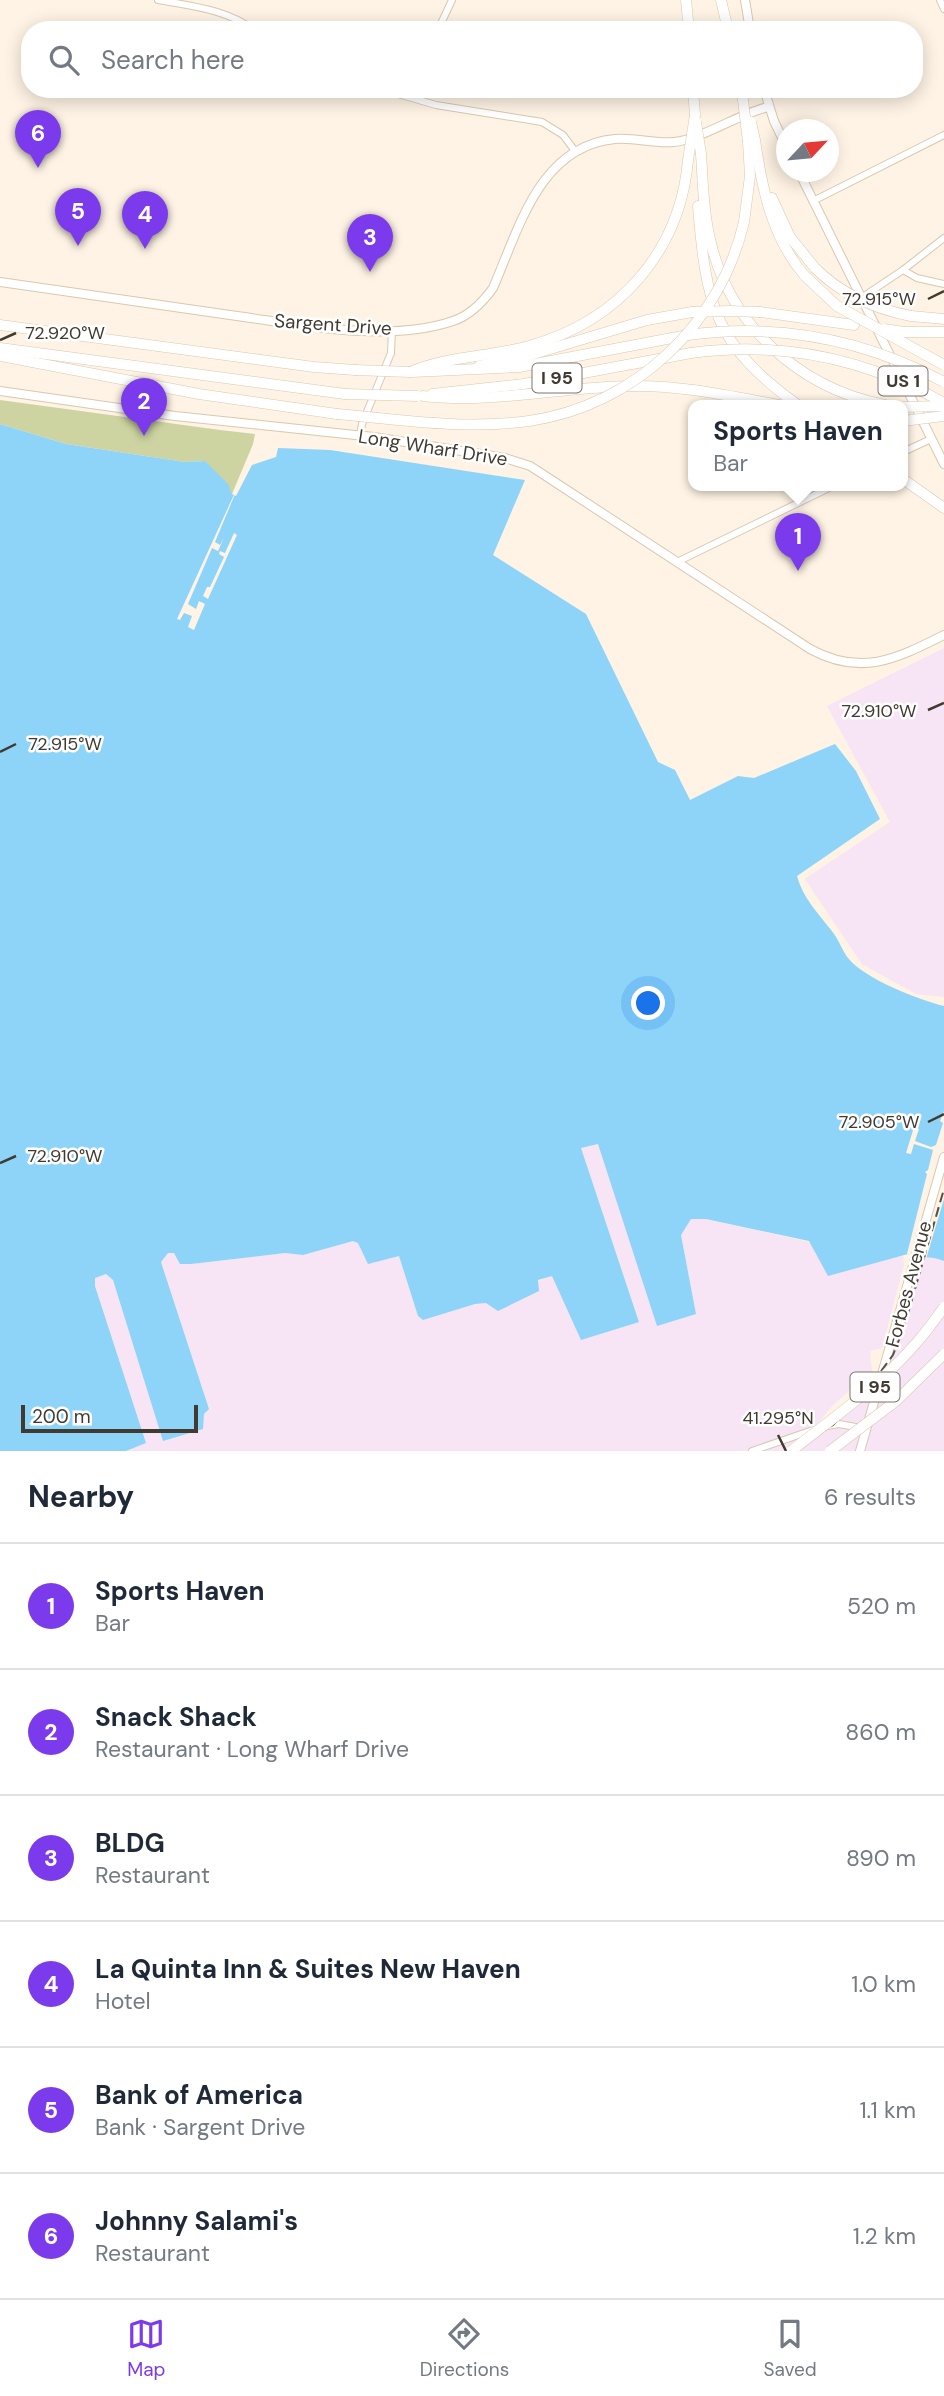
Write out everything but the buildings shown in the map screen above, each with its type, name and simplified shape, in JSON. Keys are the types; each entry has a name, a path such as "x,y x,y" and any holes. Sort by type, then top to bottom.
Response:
{"highway":[{"path":"686,0 688,21"},
{"path":"721,0 726,21"},
{"path":"694,98 695,157 704,271 718,317 746,362 791,400"},
{"path":"744,98 773,222 786,251 805,276 838,306 944,365"},
{"path":"0,356 186,391 337,414 449,424 496,424 544,419 596,402 632,383 653,367 696,324 726,275 744,222 752,141"},
{"path":"752,141 781,220 796,247 815,268 859,300 911,316 944,319"},
{"path":"429,368 530,346 570,330 609,306 635,283 662,248 680,206 695,157"},
{"path":"695,157 713,251 727,288 748,321 777,353 806,375 842,393 867,400"},
{"path":"464,369 530,355 647,320 692,312 760,312 904,332 944,332"},
{"name":"I 95","path":"0,326 292,365 410,372 429,368 498,369 538,364 688,335 754,330 820,337 884,354 944,382"},
{"name":"I 95","path":"0,348 345,394 420,396 524,384 691,353 754,348 819,355 878,371 944,404"},
{"path":"420,396 448,399 494,397 632,386 680,388 753,400"},
{"path":"908,407 944,404"},
{"path":"908,420 944,416"},
{"path":"908,483 944,508"},
{"name":"I 95","path":"791,1451 882,1381 921,1339 944,1307"},
{"name":"I 95","path":"830,1451 897,1401 944,1354"}],"main road":[{"path":"745,0 748,21"},
{"path":"766,98 776,124"},
{"path":"575,151 613,139 681,141 746,113 768,107"},
{"name":"Sargent Drive","path":"0,282 308,325 392,330 454,321 465,316 485,299 493,288 538,188 550,171 575,151"},
{"name":"US 1","path":"804,182 944,464"},
{"name":"Long Wharf Drive","path":"0,391 175,416 360,435 516,460 541,473 810,649 831,659 852,663 886,661 944,635"},
{"name":"Forbes Avenue","path":"860,1451 944,1157"}],"street":[{"path":"158,0 208,9 241,21"},
{"path":"442,21 452,0"},
{"path":"940,0 944,9"},
{"path":"410,98 542,122 563,135 575,151"},
{"path":"813,201 944,135"},
{"path":"861,298 904,271 944,238"},
{"path":"904,271 917,278 944,284"},
{"path":"360,435 391,353 392,330"},
{"path":"908,450 931,439"},
{"path":"677,562 823,491"},
{"path":"752,1451 833,1425 847,1424 866,1429"}],"shaded area":[{"path":"944,648 944,997 916,994 862,964 805,879 890,822 827,706"},
{"path":"599,1144 696,1314 681,1235 690,1219 706,1219 885,1259 903,1256 904,1265 882,1348 870,1351 872,1371 832,1406 806,1438 875,1387 915,1256 928,1255 944,1261 944,1451 126,1451 146,1443 95,1285 95,1278 100,1275 106,1274 113,1280 164,1441 204,1420 204,1414 209,1409 161,1261 168,1253 174,1253 178,1259 191,1264 285,1253 303,1255 353,1240 399,1256 418,1316 423,1320 486,1303 553,1275 581,1339 639,1321 581,1148"}],"green space":[{"path":"0,400 255,434 232,494 205,461 185,462 66,444 0,424"}],"water":[{"path":"0,424 66,444 185,462 205,461 236,496 252,465 276,457 278,448 330,450 525,480 493,555 586,614 658,762 675,770 690,800 738,776 754,778 835,744 856,771 880,819 797,876 807,898 855,966 892,987 944,1006 944,1261 908,1254 828,1276 809,1241 706,1219 691,1219 681,1235 696,1314 657,1326 598,1144 581,1148 639,1322 581,1340 552,1276 538,1280 539,1291 498,1311 486,1303 475,1304 423,1320 418,1316 399,1256 368,1264 358,1243 353,1241 303,1255 285,1253 191,1264 180,1264 174,1253 168,1253 161,1262 209,1409 204,1414 203,1429 163,1441 113,1280 106,1274 95,1278 95,1286 146,1443 126,1451 0,1451"}],"pier":[{"path":"243,475 215,542 220,545 224,538 218,551 212,548 188,604 196,609 199,601 205,604 194,630 188,627 192,616 184,613 180,620 177,619"},
{"path":"234,533 237,535 208,599 203,596 224,557 219,554 220,551 225,553"},
{"path":"944,1111 944,1199 926,1259 923,1259 907,1254 927,1174 925,1172 928,1170 933,1150 914,1144 911,1154 906,1153 914,1127 919,1129 915,1141 931,1147 936,1145"}],"railway":[{"path":"793,1451 833,1425 868,1389 893,1355 904,1327 944,1189"}],"place":[{"name":"Johnny Salami's","path":"38,168"},
{"name":"Bank of America","path":"78,246"},
{"name":"La Quinta Inn & Suites New Haven","path":"145,249"},
{"name":"BLDG","path":"370,272"},
{"name":"Snack Shack","path":"144,436"},
{"name":"Sports Haven","path":"798,571"}]}
